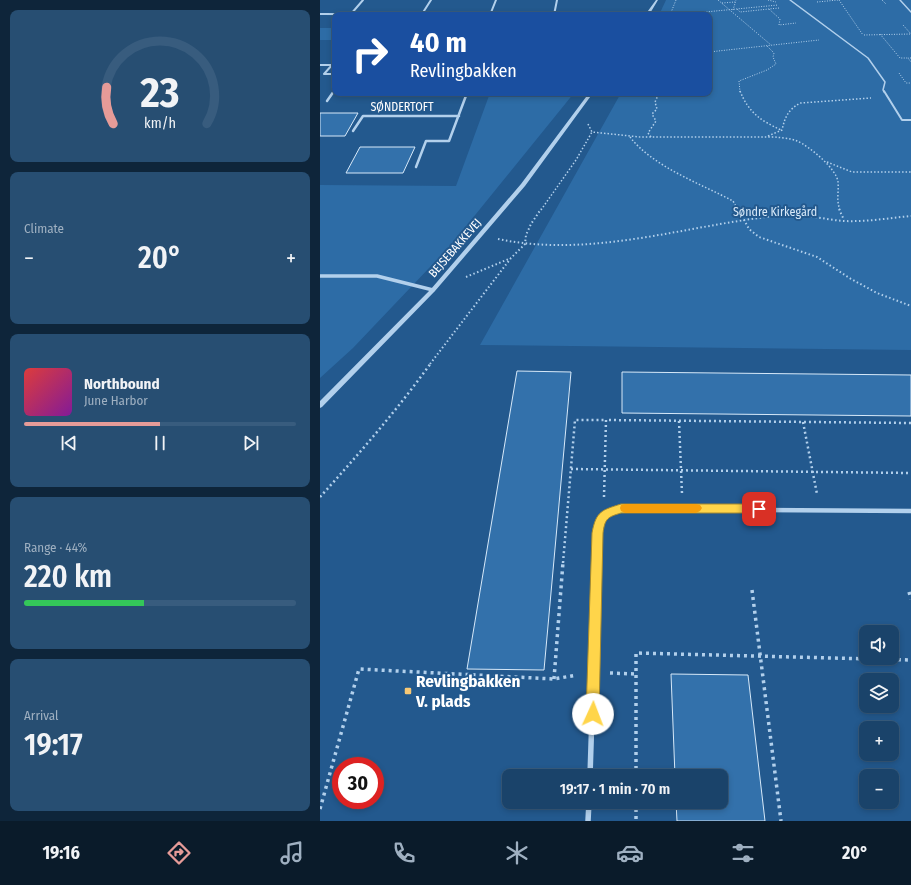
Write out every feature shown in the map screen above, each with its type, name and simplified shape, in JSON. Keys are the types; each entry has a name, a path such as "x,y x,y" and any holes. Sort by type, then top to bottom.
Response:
{"street":[{"path":"354,12 363,0"},
{"path":"423,12 431,0"},
{"path":"491,12 496,0"},
{"path":"555,12 557,0"},
{"path":"649,12 657,0"},
{"path":"320,14 332,14"},
{"path":"320,65 332,65"},
{"path":"332,65 324,74 332,74"},
{"path":"327,101 332,94"},
{"path":"416,167 426,141 449,140 467,96"},
{"name":"BEJSEBAKKEVEJ","path":"320,405 433,290 523,185 589,96"},
{"name":"SØNDERTOFT","path":"353,131 363,116 459,116"},
{"path":"320,276 377,276 433,290"},
{"path":"590,769 595,673 598,533 599,522 605,514 621,508 911,511"},
{"path":"588,821 589,809"}],"lane":[{"path":"790,0 868,58 885,82 883,90 902,120 911,120"},
{"path":"900,0 911,12"}],"path":[{"path":"671,12 676,0"},
{"path":"718,0 772,45"},
{"path":"839,0 864,35"},
{"path":"722,3 736,1 733,10"},
{"path":"707,12 780,5"},
{"path":"737,9 740,12 784,8"},
{"path":"769,9 780,19 779,25"},
{"path":"842,38 880,34 911,34"},
{"path":"880,34 900,58 911,58"},
{"path":"712,52 819,40"},
{"path":"767,46 774,53 773,57 776,64 770,70 761,74 744,78 739,81 737,87 747,108 752,113 767,123 782,130"},
{"path":"908,58 911,62"},
{"path":"899,73 906,83 911,83"},
{"path":"651,137 648,133 656,121 652,114 657,109 655,102 658,96"},
{"path":"782,130 784,118 790,108 800,103 888,98"},
{"path":"586,120 592,132"},
{"path":"762,137 782,130"},
{"path":"592,132 630,137 762,137 788,138 798,141 824,161 834,173 838,181 836,192 838,206 845,221"},
{"path":"320,497 353,460 415,385 511,258 525,244 526,235 531,224 576,160 592,132"},
{"path":"630,137 637,146 658,162 733,201 749,230 759,237 797,249 816,257 877,293 911,306"},
{"path":"824,161 852,172 911,172"},
{"path":"495,239 513,243 560,247 610,242 743,220 786,215 812,216 845,221 863,221 911,216"},
{"path":"462,278 471,276 511,258"},
{"path":"554,679 575,420 911,423"},
{"path":"605,514 604,469 606,420"},
{"path":"679,421 682,508"},
{"path":"803,422 820,510"},
{"path":"571,469 911,473"},
{"path":"752,590 759,656 781,821"},
{"path":"909,592 911,599"},
{"path":"636,769 636,654 911,660"},
{"path":"320,809 359,669 554,679 595,673 636,674"},
{"path":"636,809 636,821"}],"green space":[{"name":"Søndre Kirkegård","path":"666,0 911,0 911,350 480,345 619,96 712,96 712,12 660,12"},
{"path":"320,28 332,28 332,40 320,40"},
{"path":"489,96 572,96 450,246 353,348 320,378 320,185 456,186"}],"building":[{"path":"320,113 358,113 345,136 320,136"},
{"path":"360,147 415,147 403,173 346,173"},
{"path":"517,371 571,372 544,670 467,669"},
{"path":"622,372 911,375 911,416 622,413"},
{"path":"671,674 748,675 765,821 677,821 676,809 728,809 728,769 675,769"}],"slow traffic":[{"path":"625,508 696,508"}],"place":[{"name":"Revlingbakken V. plads","path":"408,691"}],"route":[{"path":"593,714 598,533 599,522 605,514 612,510 621,508 759,509"}]}
